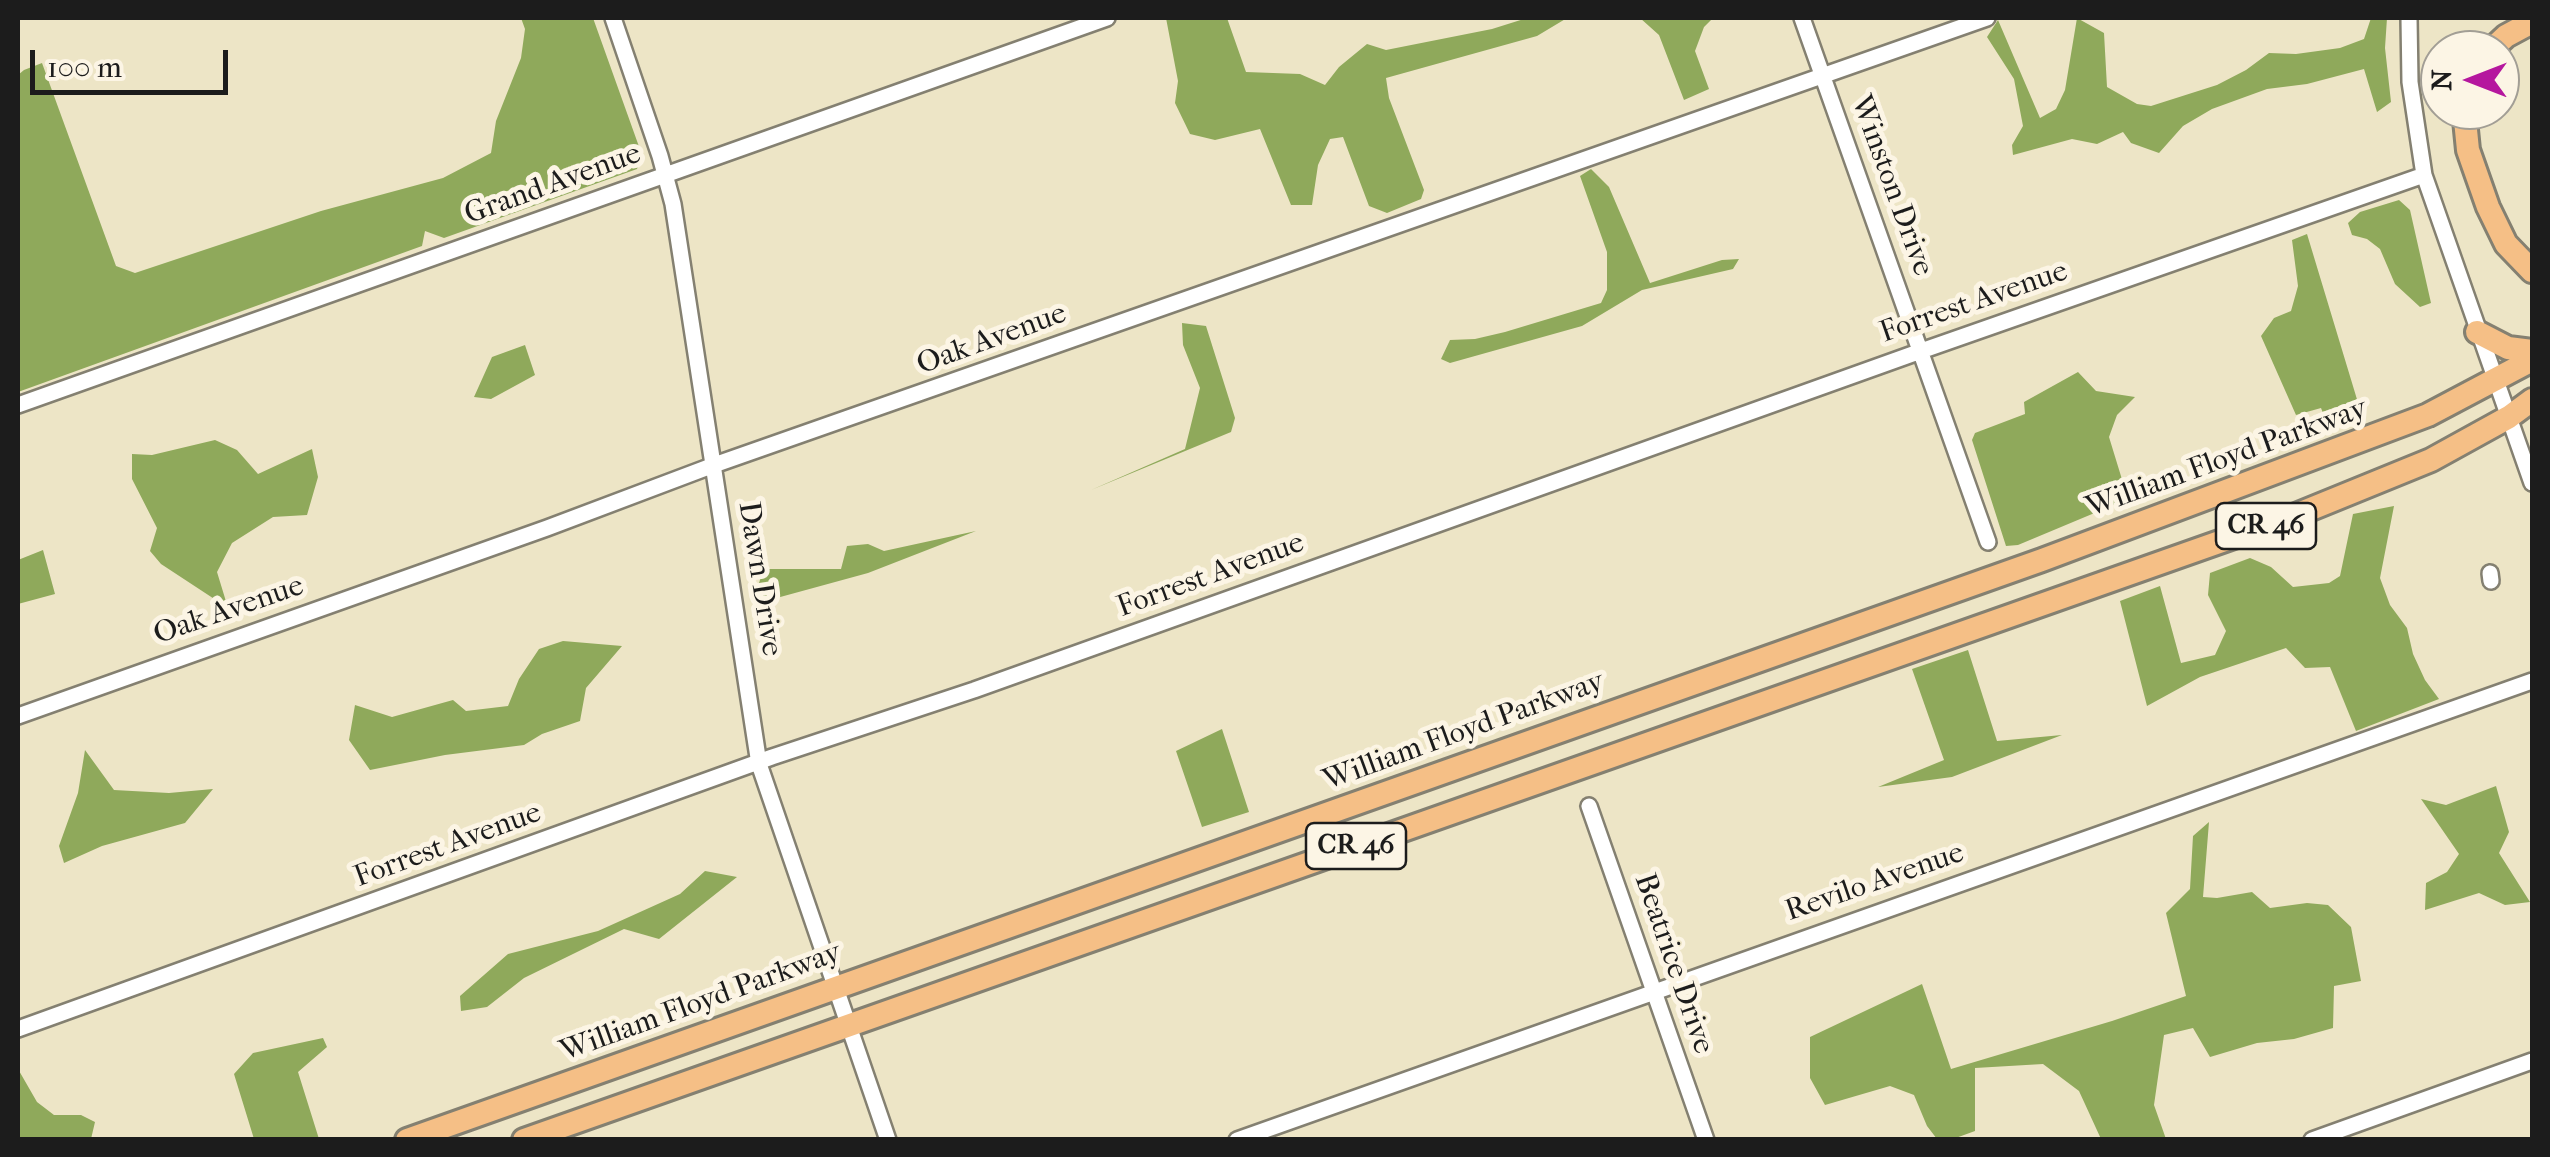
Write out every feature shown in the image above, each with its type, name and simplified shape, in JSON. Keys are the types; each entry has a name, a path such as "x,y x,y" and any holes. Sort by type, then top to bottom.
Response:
{"highway":[{"path":"2466,130 2468,150 2495,223 2513,253 2532,271"},
{"path":"2477,332 2508,348 2532,351"},
{"name":"William Floyd Parkway","path":"408,1140 2042,560 2381,434 2495,382 2532,360"},
{"name":"CR 46","path":"524,1140 2296,515 2405,472 2509,418 2532,400"}],"street":[{"name":"Dawn Drive","path":"613,18 665,174 686,277 759,764 888,1140"},
{"name":"Grand Avenue","path":"18,405 1107,18"},
{"name":"Winston Drive","path":"1802,18 1988,542"},
{"name":"Oak Avenue","path":"18,716 714,466 1987,18"},
{"path":"2409,18 2410,82 2424,175 2532,482"},
{"name":"Forrest Avenue","path":"18,1028 2424,175"},
{"name":"Revilo Avenue","path":"1237,1140 2532,680"},
{"name":"Beatrice Drive","path":"1589,806 1706,1140"},
{"path":"2312,1140 2532,1061"}],"green space":[{"path":"521,18 593,18 642,155 637,169 444,238 425,231 422,246 18,392 18,75 24,70 42,63 116,266 135,273 321,211 443,178 491,153 496,121 521,58 525,29"},
{"path":"1166,18 1227,18 1246,72 1300,74 1325,85 1339,67 1367,44 1386,50 1527,18 1567,18 1537,36 1386,78 1389,98 1424,190 1421,199 1387,213 1369,206 1343,137 1330,139 1318,165 1312,205 1291,205 1260,129 1215,140 1190,134 1175,103 1178,81"},
{"path":"1640,18 1713,18 1704,27 1695,51 1709,89 1684,100 1659,35"},
{"path":"2077,18 2104,33 2107,87 2137,104 2151,106 2217,85 2269,53 2340,48 2364,39 2371,18 2387,18 2385,48 2391,102 2377,112 2364,69 2307,84 2267,89 2212,109 2183,126 2159,153 2131,143 2123,132 2097,144 2072,139 2013,155 2012,145 2023,126 2014,79 1987,37 1998,20 2040,118 2056,109 2065,90"},
{"path":"1591,169 1609,187 1650,283 1722,260 1739,259 1733,269 1642,290 1582,326 1450,363 1441,359 1450,340 1505,332 1601,303 1607,290 1607,252 1580,176"},
{"path":"2399,200 2410,210 2431,303 2420,307 2395,284 2380,249 2367,239 2352,235 2348,223 2360,212"},
{"path":"2307,234 2359,406 2355,421 2330,431 2321,408 2296,415 2261,336 2274,318 2291,311 2298,286 2292,240"},
{"path":"1182,323 1206,326 1235,418 1231,432 1091,490 1185,449 1200,388 1183,345"},
{"path":"525,345 535,375 491,399 474,397 492,357"},
{"path":"2078,372 2096,391 2135,397 2117,415 2109,437 2128,499 2018,545 2006,546 1972,440 1975,433 2025,414 2024,402"},
{"path":"215,440 237,450 258,474 312,449 318,477 307,515 273,517 232,543 217,572 228,608 161,564 150,551 157,528 132,479 132,454 152,455"},
{"path":"2394,506 2380,578 2390,605 2407,628 2425,680 2439,699 2356,731 2330,667 2305,668 2286,648 2200,677 2147,706 2120,601 2160,586 2181,663 2215,655 2226,631 2208,595 2210,573 2250,558 2271,567 2293,587 2329,583 2340,576 2353,514"},
{"path":"976,531 868,573 762,602 756,594 763,569 841,569 847,546 868,544 884,551"},
{"path":"43,550 55,594 18,604 18,560"},
{"path":"563,641 622,646 586,688 580,721 542,734 524,745 370,770 349,740 355,705 392,717 453,700 466,711 508,706 519,679 539,649"},
{"path":"1968,650 1997,741 2062,735 1952,777 1878,787 1944,760 1912,669"},
{"path":"1222,729 1249,812 1202,827 1176,751"},
{"path":"85,750 114,790 169,793 213,789 185,823 102,846 64,863 59,846 78,793"},
{"path":"2496,786 2509,832 2499,853 2530,902 2505,905 2479,893 2425,910 2426,883 2447,872 2459,854 2421,799 2446,805"},
{"path":"2209,822 2203,897 2252,892 2270,908 2307,903 2328,905 2351,927 2361,981 2334,986 2333,1028 2210,1057 2193,1028 2164,1035 2154,1105 2166,1139 2101,1139 2079,1091 2043,1064 1975,1068 1975,1131 1953,1139 1937,1139 1914,1095 1890,1086 1825,1105 1810,1078 1810,1037 1922,984 1951,1069 2186,996 2166,913 2190,889 2193,836"},
{"path":"705,871 737,877 659,939 624,929 524,978 487,1007 461,1011 460,996 508,954 598,931 680,894"},
{"path":"323,1038 327,1047 298,1072 319,1139 254,1139 234,1074 253,1053"},
{"path":"18,1069 37,1102 54,1115 81,1115 95,1122 91,1139 18,1139"}]}
